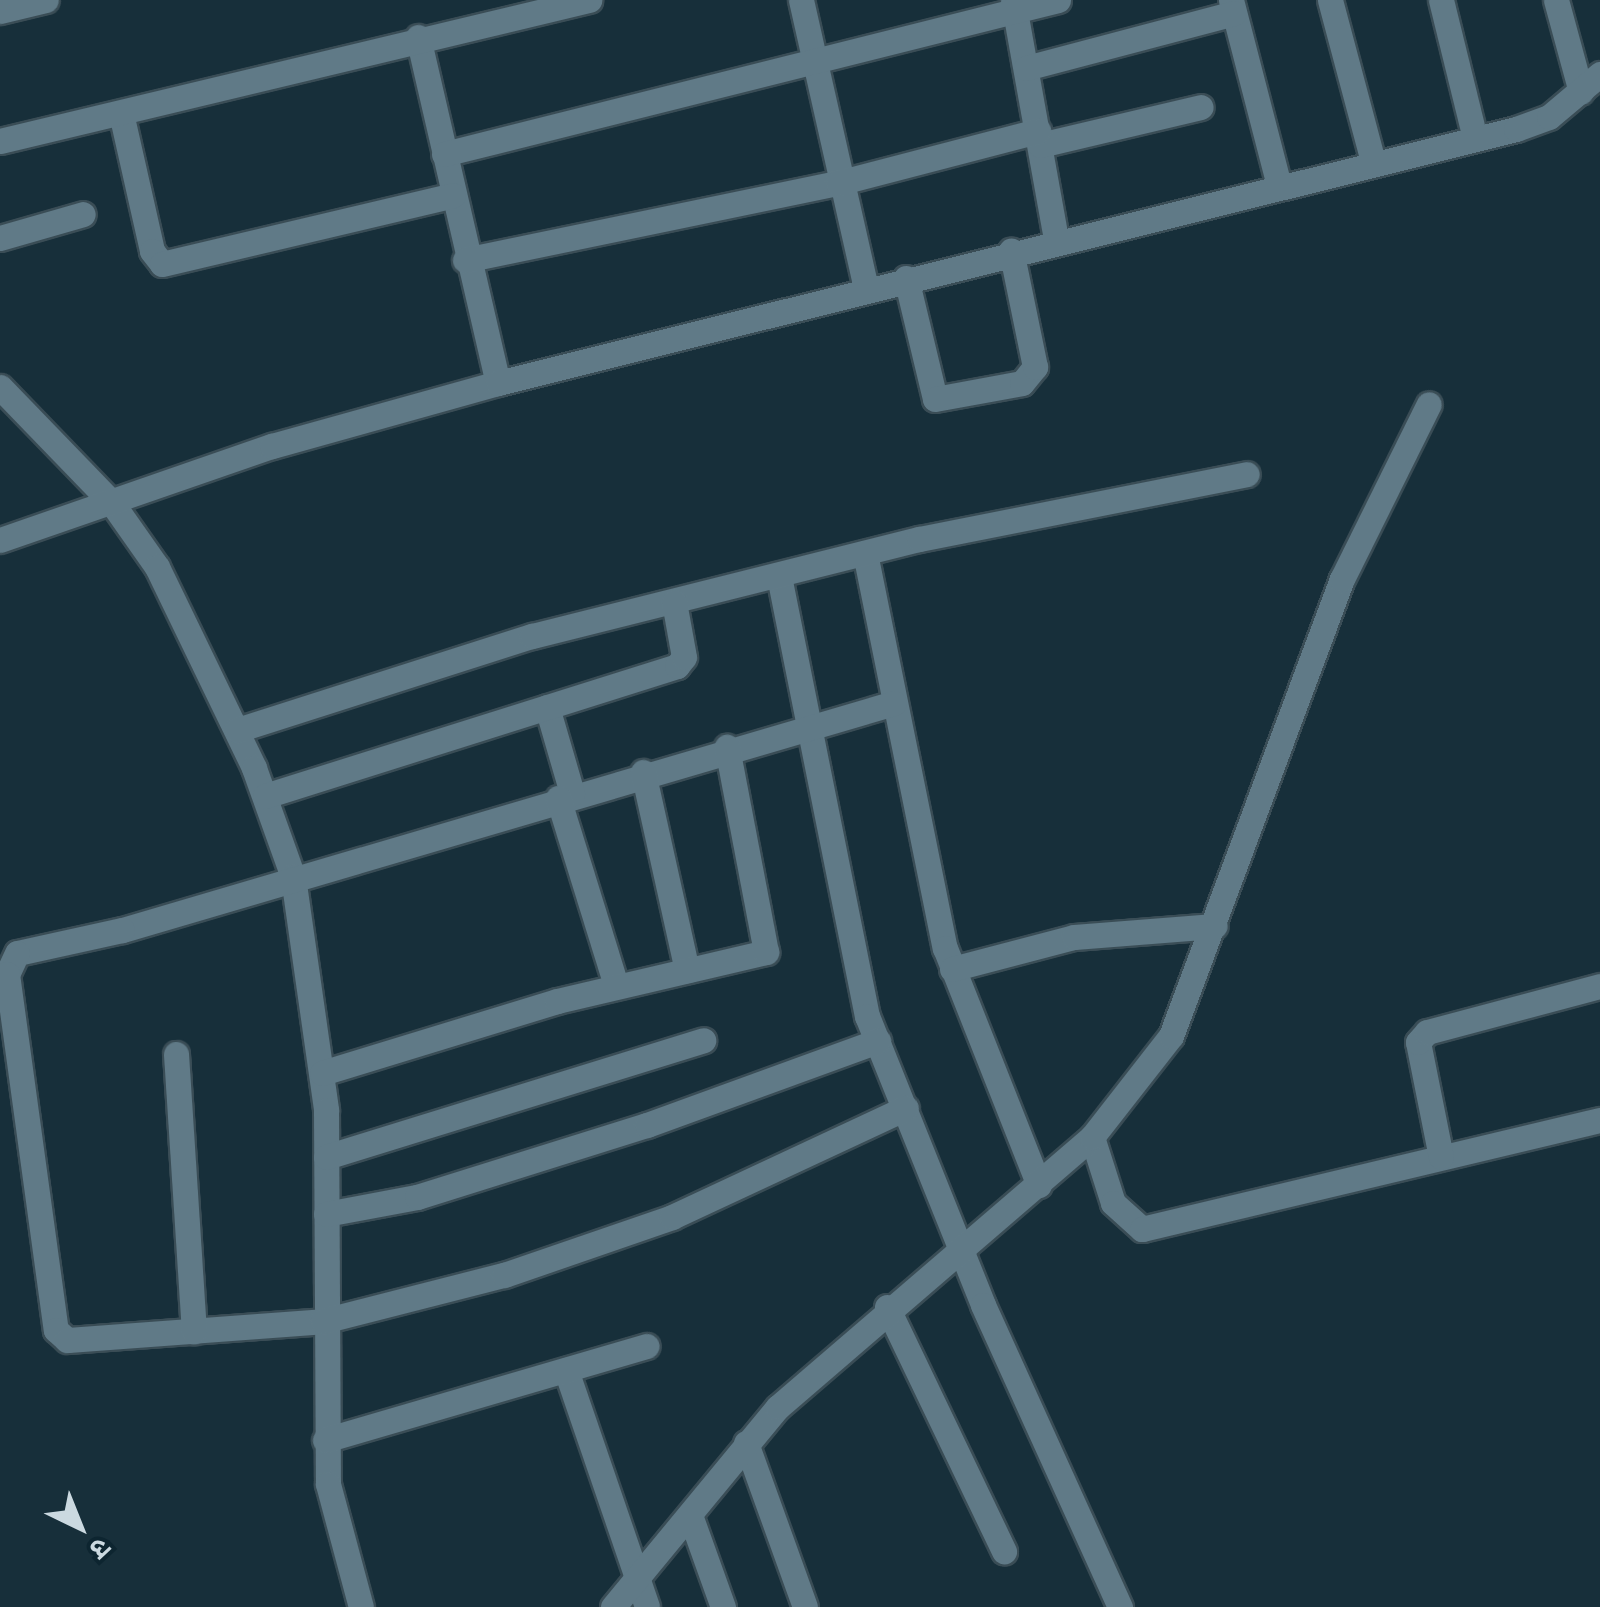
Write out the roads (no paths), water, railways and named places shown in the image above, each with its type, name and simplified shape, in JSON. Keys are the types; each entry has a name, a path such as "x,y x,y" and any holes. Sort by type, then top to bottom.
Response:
{"street":[{"path":"0,12 46,0"},
{"path":"801,0 838,183 866,288"},
{"path":"444,154 815,64 1014,7 1058,0"},
{"path":"1330,0 1373,162"},
{"path":"1441,0 1475,138"},
{"path":"1556,0 1581,92"},
{"path":"0,141 578,1"},
{"path":"1026,68 1233,6 1279,185"},
{"path":"1014,7 1056,238"},
{"path":"418,37 465,260 498,383"},
{"path":"0,540 272,446 498,383 1056,238 1549,117 1600,74"},
{"path":"465,260 1200,107"},
{"path":"121,113 152,250 162,264 453,196"},
{"path":"0,238 83,214"},
{"path":"906,278 934,399 1022,382 1036,367 1011,250"},
{"path":"0,387 112,503 157,567 237,730 293,877 322,1073 326,1157 322,1321 328,1484 360,1607"},
{"path":"613,1607 746,1443 888,1307 962,1249 1092,1136 1171,1036 1215,926 1269,759 1342,579 1428,404"},
{"path":"237,730 532,636 865,553 1246,474"},
{"path":"865,553 952,969 1039,1184"},
{"path":"779,576 853,970 962,1249 1120,1607"},
{"path":"265,796 680,663 674,602"},
{"path":"894,703 808,723 293,877 17,953 8,963 58,1334 76,1341 322,1321 504,1275 672,1217 906,1108"},
{"path":"547,707 565,795 616,986"},
{"path":"322,1073 616,986 770,948 727,747"},
{"path":"643,772 686,970"},
{"path":"952,969 1060,939 1215,926"},
{"path":"1441,1157 1418,1042 1427,1032 1600,986"},
{"path":"326,1157 703,1040"},
{"path":"326,1214 416,1197 647,1125 878,1041"},
{"path":"176,1054 194,1332"},
{"path":"1092,1136 1113,1203 1142,1229 1600,1120"},
{"path":"888,1307 1004,1552"},
{"path":"324,1440 647,1346"},
{"path":"566,1370 647,1607"},
{"path":"746,1443 804,1607"},
{"path":"690,1515 724,1607"}]}
